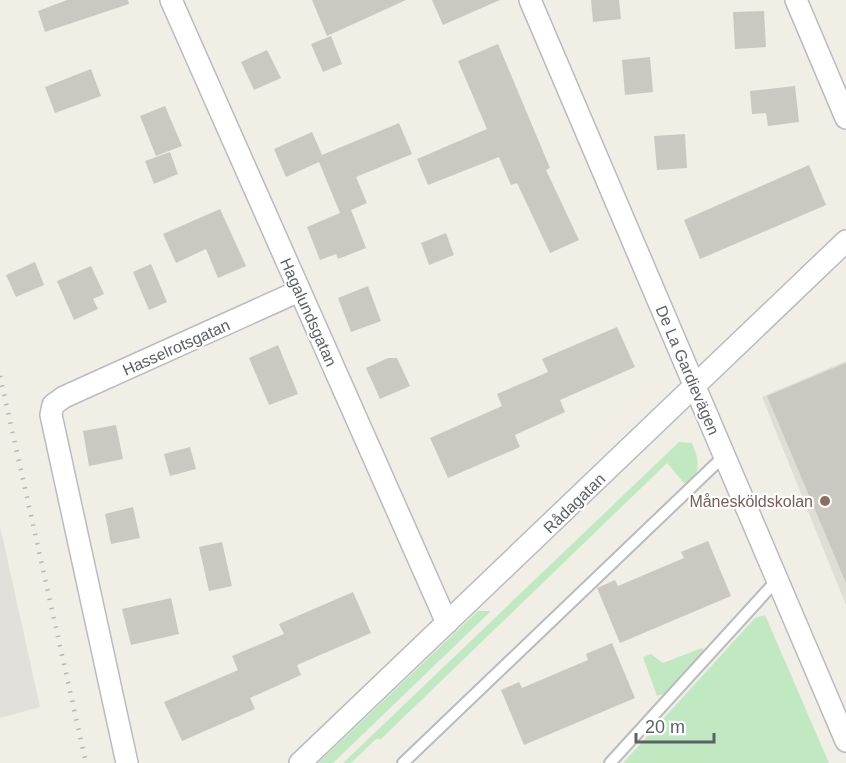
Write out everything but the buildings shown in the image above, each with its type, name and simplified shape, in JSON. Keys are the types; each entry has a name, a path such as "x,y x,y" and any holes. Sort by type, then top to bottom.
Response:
{"street":[{"name":"Hagalundsgatan","path":"171,0 447,623"},
{"name":"De La Gardievägen","path":"530,0 846,741"},
{"path":"796,0 846,118"},
{"name":"Rådagatan","path":"300,763 846,241"},
{"name":"Hasselrotsgatan","path":"127,763 51,415 53,405 64,397 299,291"}],"lane":[{"path":"403,763 724,456"},
{"path":"610,763 777,580"}],"shaded area":[{"name":"Månesköldskolan","path":"846,361 846,605 762,397"},
{"path":"0,526 40,707 0,718"}],"green space":[{"path":"679,442 692,443 696,453 698,467 692,481 684,483 667,463 381,739 376,739 351,763 343,763"},
{"path":"478,611 491,611 333,763 318,763"},
{"path":"765,615 829,763 623,763 755,618"},
{"path":"702,648 705,651 664,694 657,696 643,657 651,654 663,663"}],"railway":[{"path":"0,376 86,763"}],"place":[{"name":"Månesköldskolan","path":"825,501"}]}
